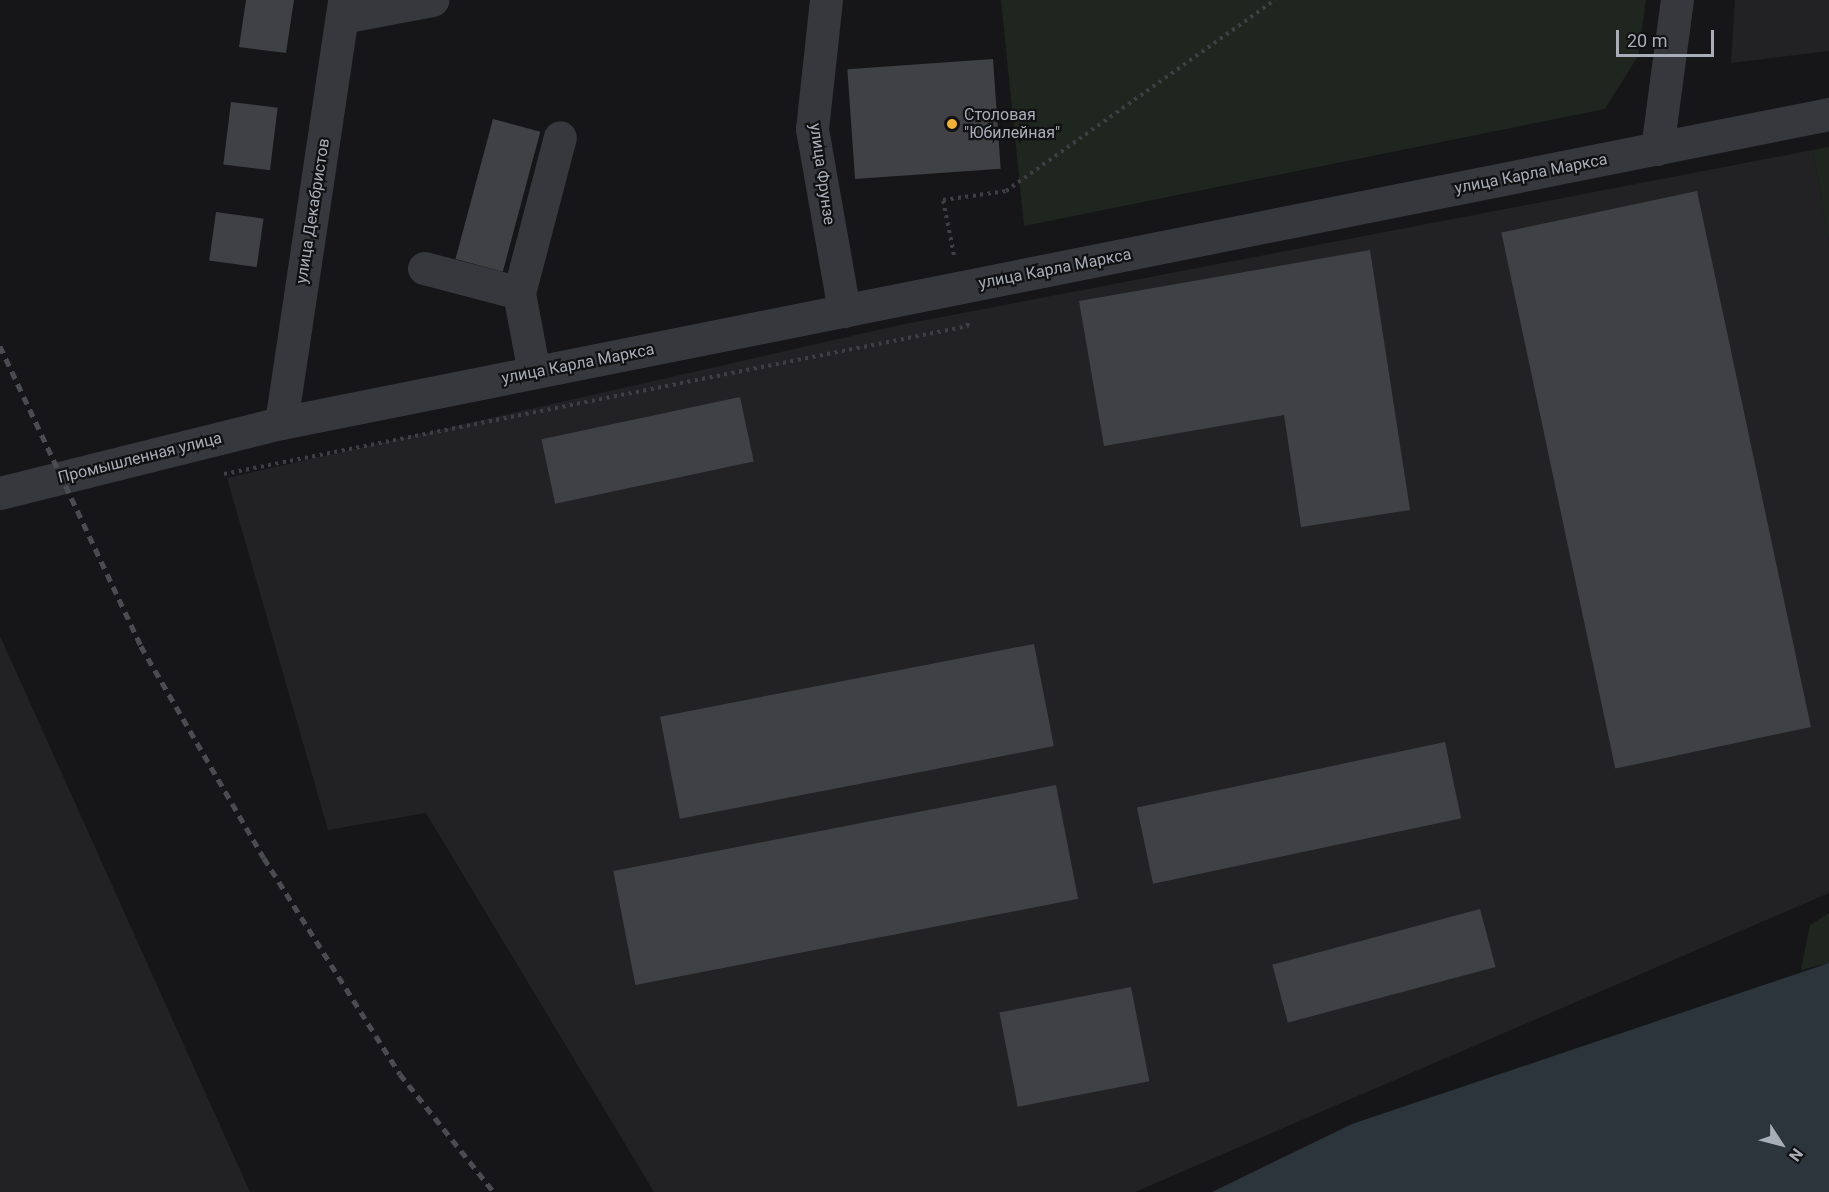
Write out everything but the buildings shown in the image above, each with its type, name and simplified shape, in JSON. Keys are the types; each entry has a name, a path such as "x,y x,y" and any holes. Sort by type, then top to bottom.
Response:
{"street":[{"path":"343,9 432,0"},
{"name":"улица Фрунзе","path":"826,0 812,129 844,311"},
{"path":"1656,149 1677,0"},
{"name":"улица Декабристов","path":"281,423 343,9"},
{"name":"улица Карла Маркса","path":"281,423 1829,114"},
{"path":"534,372 519,292 560,137"},
{"path":"424,268 519,292"},
{"name":"Промышленная улица","path":"0,493 281,423"}],"path":[{"path":"216,476 968,326 943,200 1005,191 1275,0"}],"shaded area":[{"path":"1001,0 1646,0 1638,56 1605,109 1024,226"},
{"path":"1735,0 1829,0 1829,51 1731,63"},
{"path":"1829,147 1829,242 1813,150"},
{"path":"1813,150 1829,242 1829,893 1135,1192 654,1192 426,813 328,830 227,478 900,325"},
{"path":"0,636 250,1192 0,1192"},
{"path":"1829,913 1829,963 1801,970 1810,925"},
{"path":"1829,963 1829,1192 1212,1192 1352,1124"}],"railway":[{"path":"0,346 141,646 264,858 400,1074 494,1192"}],"place":[{"name":"Столовая \"Юбилейная\"","path":"952,124"}]}
